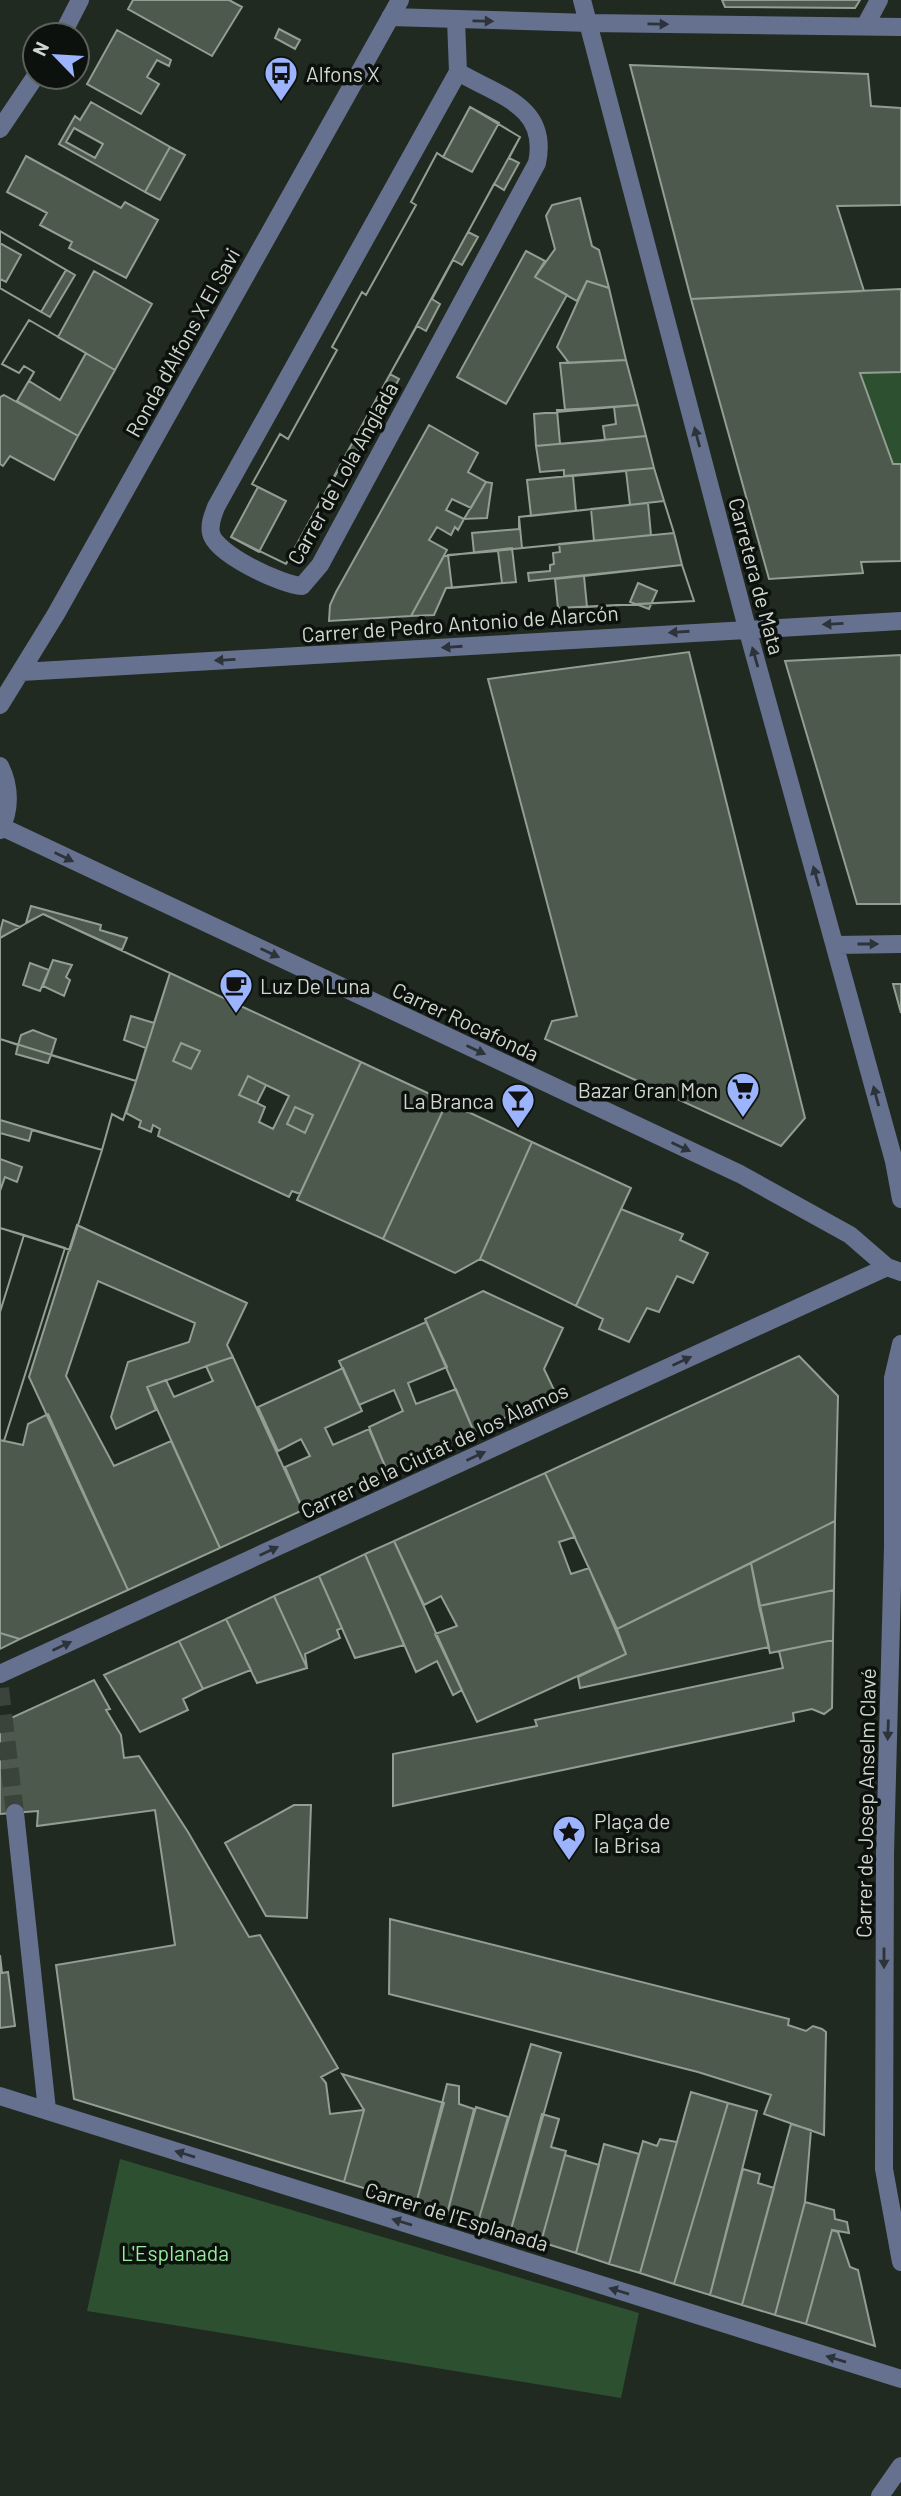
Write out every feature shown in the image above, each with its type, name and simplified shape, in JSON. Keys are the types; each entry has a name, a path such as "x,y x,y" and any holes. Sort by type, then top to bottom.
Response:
{"street":[{"path":"69,21 80,0"},
{"name":"Ronda d'Alfons X El Savi","path":"0,705 400,0"},
{"name":"Carretera de Mata","path":"582,0 747,628 894,1161 901,1199"},
{"path":"865,26 879,0"},
{"path":"390,17 901,27"},
{"path":"456,20 458,72"},
{"name":"Carrer de Lola Anglada","path":"458,72 527,112 536,123 540,136 537,163 320,565 302,586 288,585 218,547 211,535 211,523 216,507 458,72"},
{"path":"0,129 26,91"},
{"name":"Carrer de Pedro Antonio de Alarcón","path":"21,671 901,621"},
{"path":"0,766 7,779 9,803 1,828"},
{"name":"Carrer Rocafonda","path":"1,828 740,1174 850,1235 894,1269"},
{"path":"836,945 901,944"},
{"name":"Carrer de la Ciutat de los Àlamos","path":"0,1674 894,1269"},
{"name":"Carrer de Josep Anselm Clavé","path":"901,1344 893,1378 893,1547 885,1853 884,2128 884,2169 901,2262"},
{"path":"15,1813 47,2110"},
{"name":"Carrer de l'Esplanada","path":"0,2096 901,2379"},
{"path":"880,2496 901,2466"}],"green space":[{"path":"901,372 901,464 893,464 860,373"},
{"name":"L'Esplanada","path":"120,2159 639,2313 621,2398 87,2311"}],"building":[{"path":"133,0 229,0 242,7 212,56 128,9"},
{"path":"722,0 860,0 855,8 725,7"},
{"path":"279,29 300,40 295,49 275,38"},
{"path":"117,30 171,60 169,66 157,60 147,77 159,84 141,114 91,86 91,77"},
{"path":"630,65 868,74 871,106 901,108 901,205 837,206 864,291 691,299"},
{"path":"91,102 170,147 145,192 59,144 75,116 80,120"},
{"path":"470,107 520,137 509,158 519,163 504,190 494,184 468,232 478,237 462,265 453,260 432,299 440,304 426,331 417,326 390,374 399,379 385,405 376,400 354,441 361,445 348,471 340,467 313,516 320,520 306,546 299,542 286,564 231,537 258,487 252,484 280,434 288,439 337,350 332,347 362,292 366,295 416,205 411,202 437,153 443,157"},
{"path":"470,107 499,123 472,172 443,157"},
{"path":"470,107 520,137 286,564 231,537 258,487 252,484 280,434 288,439 337,350 332,347 362,292 366,295 416,205 411,202 437,153 443,157"},
{"path":"74,128 103,144 95,158 66,142"},
{"path":"170,147 185,155 160,200 145,192"},
{"path":"26,156 121,208 125,202 158,220 126,278 69,248 72,242 40,225 47,213 7,192"},
{"path":"580,198 592,246 599,250 609,288 587,281 577,301 535,277 555,249 546,216 552,205"},
{"path":"0,231 75,275 50,317 0,288"},
{"path":"0,231 66,270 41,312 0,288"},
{"path":"0,243 21,255 6,282 0,279"},
{"path":"526,251 545,261 535,277 567,295 506,404 457,377"},
{"path":"94,271 152,304 115,370 58,337"},
{"path":"587,281 609,288 626,360 569,363 557,347"},
{"path":"901,289 901,372 860,373 893,464 901,464 901,561 861,562 863,573 769,579 691,299"},
{"path":"29,320 115,370 78,436 17,401 34,372 24,366 19,373 2,364"},
{"path":"29,320 86,353 60,400 29,381 34,372 24,366 19,373 2,364"},
{"path":"626,360 638,405 565,410 560,363"},
{"path":"4,395 78,436 54,480 10,456 3,466 0,464 0,397"},
{"path":"638,405 646,436 536,446 534,414"},
{"path":"614,407 616,424 603,426 605,440 560,444 557,410"},
{"path":"429,425 478,453 468,472 486,482 471,508 452,499 446,510 464,519 458,530 455,527 451,535 437,527 429,540 447,550 411,616 329,621 330,605 336,592"},
{"path":"646,436 654,468 564,476 564,470 540,472 536,446"},
{"path":"654,468 664,501 531,516 527,480"},
{"path":"626,471 630,505 576,511 573,476"},
{"path":"486,482 492,483 487,518 464,519"},
{"path":"258,487 286,501 259,552 231,537"},
{"path":"664,501 674,533 522,548 519,517"},
{"path":"664,501 674,533 474,553 472,533 519,529 519,517"},
{"path":"648,503 651,535 594,541 591,509"},
{"path":"674,533 682,565 529,581 528,573 550,571 550,565 554,564 553,553 560,552 559,544"},
{"path":"512,548 516,582 446,588 434,615 411,616 444,556"},
{"path":"498,551 502,583 452,588 448,555"},
{"path":"682,565 694,601 587,607 584,576"},
{"path":"682,565 694,601 558,608 555,579"},
{"path":"638,583 657,591 649,609 630,602"},
{"path":"689,652 805,1118 781,1146 545,1039 552,1021 577,1016 488,679"},
{"path":"901,655 901,904 857,904 785,661"},
{"path":"31,906 101,925 100,930 127,938 122,950 43,914 26,923"},
{"path":"43,914 170,973 154,1023 131,1016 124,1040 146,1048 136,1081 51,1055 56,1039 33,1030 21,1035 18,1045 0,1039 0,938","holes":["53,960 72,965 66,977 70,980 64,996 43,986"]},
{"path":"43,914 170,973 136,1081 0,1039 0,938"},
{"path":"3,920 20,927 0,938"},
{"path":"30,963 49,970 40,991 23,985"},
{"path":"170,973 361,1062 300,1194 292,1191 289,1197 158,1136 160,1129 153,1125 151,1132 139,1127 141,1121 126,1113","holes":["181,1043 200,1051 191,1069 173,1061","248,1076 266,1085 257,1103 239,1095","295,1107 313,1115 305,1133 287,1124"]},
{"path":"893,984 901,984 901,1013"},
{"path":"0,1039 136,1081 123,1120 112,1114 102,1150 0,1120"},
{"path":"0,1039 18,1045 16,1054 48,1063 51,1055 136,1081 123,1120 112,1114 102,1150 0,1120"},
{"path":"181,1043 200,1051 191,1069 173,1061"},
{"path":"361,1062 447,1102 383,1239 297,1200"},
{"path":"248,1076 266,1085 257,1103 239,1095"},
{"path":"266,1085 289,1096 273,1129 259,1122 265,1107 257,1103"},
{"path":"447,1102 532,1142 480,1259 455,1273 383,1239"},
{"path":"295,1107 313,1115 305,1133 287,1124"},
{"path":"0,1120 102,1150 70,1250 0,1228"},
{"path":"32,1130 102,1150 70,1250 0,1228 0,1133 29,1141"},
{"path":"532,1142 631,1188 576,1306 480,1259"},
{"path":"0,1159 22,1167 17,1182 5,1177 0,1191"},
{"path":"621,1209 683,1234 680,1240 708,1253 693,1283 677,1276 659,1312 647,1308 629,1342 599,1329 603,1319 576,1306"},
{"path":"77,1225 247,1303 227,1345 233,1357 147,1387 156,1410 116,1429 111,1417 128,1362 189,1342 195,1323 98,1281 66,1376 114,1466 171,1441 220,1548 128,1590 29,1377"},
{"path":"0,1228 24,1235 0,1312"},
{"path":"0,1228 65,1248 4,1441 0,1440"},
{"path":"24,1235 65,1248 4,1441 0,1440 0,1312"},
{"path":"483,1291 563,1328 544,1369 556,1394 474,1432 425,1319"},
{"path":"426,1322 447,1367 408,1383 416,1404 456,1389 474,1432 387,1471 369,1427 403,1411 394,1390 359,1405 339,1361"},
{"path":"799,1356 838,1396 835,1521 617,1629 545,1473"},
{"path":"233,1357 303,1510 220,1548 147,1387 166,1380 174,1397 213,1381 206,1366"},
{"path":"343,1368 362,1411 325,1428 333,1445 369,1429 387,1471 303,1510 285,1467 310,1456 301,1439 278,1451 258,1407"},
{"path":"48,1414 128,1590 20,1639 0,1633 0,1440 23,1445 28,1424"},
{"path":"545,1473 575,1537 559,1542 571,1574 589,1568 626,1654 477,1722 435,1634 457,1626 441,1596 424,1605 394,1541"},
{"path":"835,1521 834,1590 759,1606 751,1563"},
{"path":"394,1541 462,1690 453,1695 437,1661 416,1672 365,1554"},
{"path":"365,1554 404,1645 355,1658 319,1576"},
{"path":"751,1563 769,1647 580,1688 578,1677 626,1654 617,1629"},
{"path":"319,1576 342,1628 337,1630 340,1638 305,1654 307,1668 274,1596"},
{"path":"834,1590 833,1640 770,1653 759,1606"},
{"path":"274,1596 307,1668 257,1683 226,1619"},
{"path":"226,1619 251,1670 203,1689 179,1641"},
{"path":"0,1633 20,1639 0,1649"},
{"path":"833,1640 832,1708 824,1714 812,1709 793,1713 794,1721 393,1806 393,1754 537,1726 535,1720 783,1668 779,1651"},
{"path":"179,1641 203,1689 183,1699 188,1710 140,1732 104,1675"},
{"path":"94,1680 110,1709 106,1710 121,1735 124,1758 139,1756 188,1832 249,1937 260,1935 338,2068 321,2077 326,2083 330,2114 364,2110 344,2182 74,2099 56,1965 175,1945 155,1810 37,1826 38,1811 0,1814 0,1723"},
{"path":"294,1805 311,1805 307,1918 266,1916 225,1843"},
{"path":"390,1919 789,2019 788,2025 806,2031 813,2026 822,2029 826,2032 824,2135 764,2114 771,2095 698,2072 389,1994"},
{"path":"0,1955 2,1973 8,1972 15,2026 0,2028"},
{"path":"531,2044 561,2053 510,2233 478,2222"},
{"path":"342,2074 444,2103 416,2204 344,2182 364,2110"},
{"path":"447,2084 459,2086 459,2104 474,2109 447,2214 416,2204"},
{"path":"691,2092 728,2103 674,2284 640,2273"},
{"path":"728,2103 757,2111 710,2295 674,2284"},
{"path":"476,2107 508,2117 478,2222 447,2214"},
{"path":"542,2114 559,2119 551,2147 566,2151 541,2242 510,2233"},
{"path":"791,2124 811,2130 805,2202 775,2315 742,2305"},
{"path":"660,2139 677,2142 640,2273 609,2264 643,2141 657,2146"},
{"path":"604,2144 639,2154 609,2264 576,2253"},
{"path":"565,2155 599,2165 576,2253 541,2242"},
{"path":"743,2169 760,2174 758,2183 774,2188 742,2305 710,2295"},
{"path":"805,2202 834,2210 835,2219 847,2222 849,2233 832,2230 806,2324 775,2315"},
{"path":"832,2230 838,2232 850,2267 858,2270 875,2346 806,2324"}],"tunnel":[{"path":"0,1688 15,1813"}],"place":[{"name":"Alfons X","path":"281,103"},
{"name":"Luz De Luna","path":"236,1015"},
{"name":"Bazar Gran Mon","path":"743,1119"},
{"name":"La Branca","path":"518,1130"},
{"name":"Plaça de la Brisa","path":"569,1862"}]}
